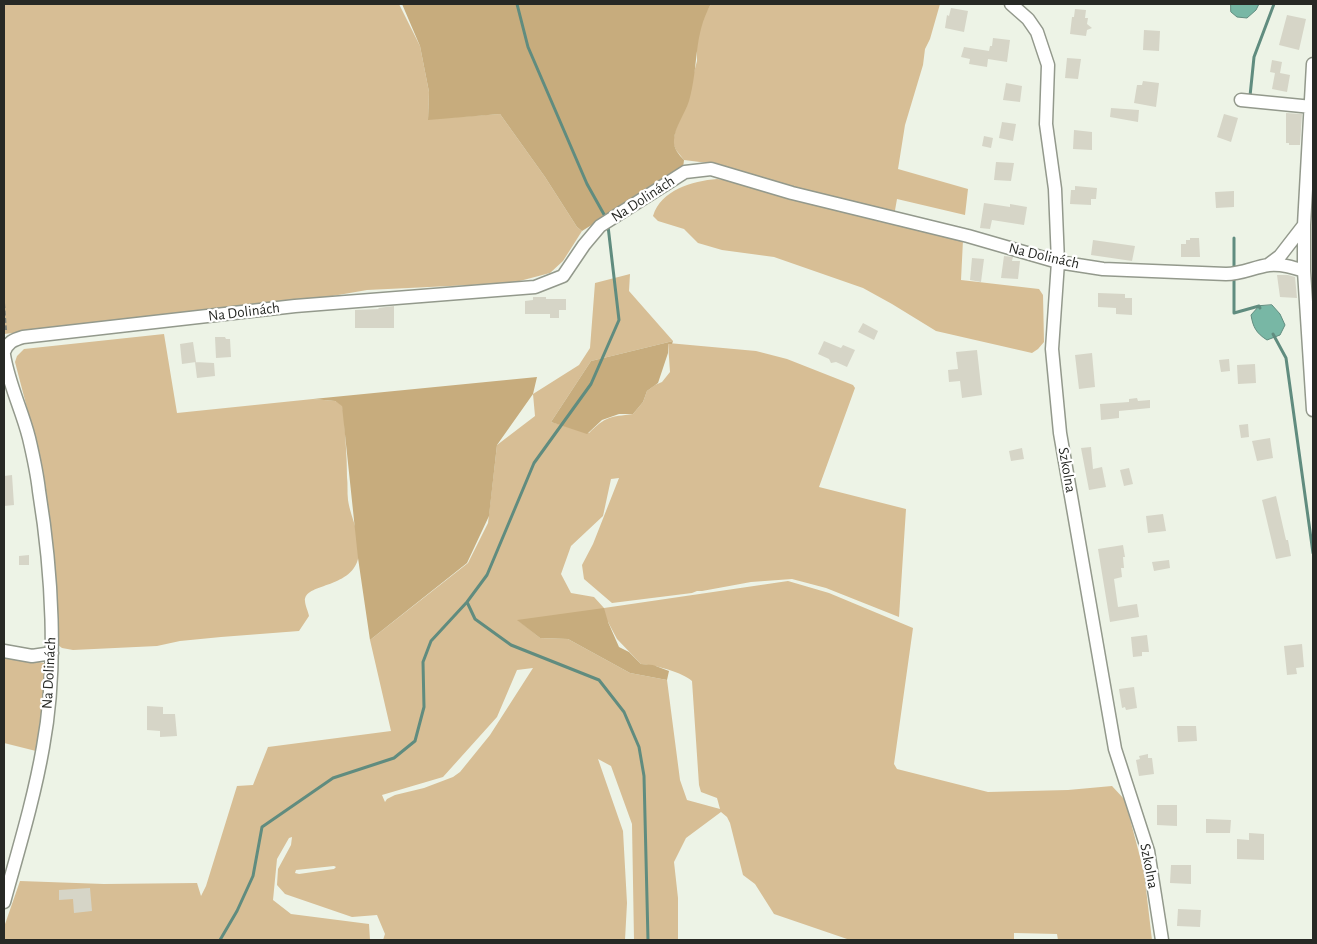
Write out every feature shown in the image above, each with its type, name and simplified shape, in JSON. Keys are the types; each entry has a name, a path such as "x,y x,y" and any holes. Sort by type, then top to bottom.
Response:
{"street":[{"name":"Szkolna","path":"1011,4 1028,19 1037,32 1048,65 1046,124 1055,188 1058,262 1052,349 1060,433 1115,749 1148,851 1162,940"},
{"path":"1313,64 1304,225 1304,271 1313,410"},
{"path":"1241,100 1312,107"},
{"name":"Na Dolinách","path":"4,902 22,839 43,747 52,653 49,572 39,491 29,437 11,389 5,351 13,340 24,337 294,306 535,288 563,276 584,245 600,226 685,172 711,170 792,193 968,236 1058,262 1103,269 1232,274 1268,265 1285,265 1304,271"},
{"path":"1268,265 1280,256 1304,225"},
{"path":"4,651 32,656 52,653"}],"path":[{"path":"4,303 5,351"}],"shaded area":[{"path":"4,4 399,4 420,46 429,92 428,119 500,114 545,177 577,227 582,231 563,261 550,273 512,283 367,290 315,299 4,334"},
{"path":"402,4 711,4 701,27 689,101 678,125 674,140 674,146 678,154 684,160 683,168 582,231 577,227 545,177 500,114 428,120 429,92 420,46"},
{"path":"711,4 940,4 930,39 925,49 923,65 905,125 898,169 968,189 965,215 897,199 894,216 837,202 708,163 684,160 673,143 697,61 697,43 703,17"},
{"path":"717,179 745,183 963,240 961,280 1039,289 1043,295 1044,342 1032,353 936,331 863,288 774,257 722,250 698,243 684,229 658,221 653,216 657,207 670,193 698,182"},
{"path":"630,274 629,291 673,341 591,361 551,422 589,433 604,420 633,414 643,402 647,391 662,382 670,372 668,343 756,351 787,359 853,385 855,388 819,487 906,509 899,617 826,588 792,579 751,582 692,593 612,603 584,579 582,565 593,544 619,478 611,479 603,516 571,546 561,574 571,593 594,597 604,608 788,581 829,593 913,628 894,764 897,769 988,792 1068,790 1112,786 1125,800 1144,872 1152,940 1058,940 1057,934 1014,933 1014,940 850,940 774,914 755,884 743,875 730,823 721,812 686,838 674,862 678,898 678,940 634,940 632,824 611,766 598,759 623,831 627,903 625,940 383,940 385,934 377,915 352,917 285,894 277,885 278,869 291,845 292,837 289,838 277,859 273,900 291,914 369,924 370,940 4,940 4,927 20,881 104,884 197,883 201,896 206,886 237,786 253,785 268,747 391,731 370,640 468,563 488,523 497,445 535,416 533,394 579,365 590,348 595,283","holes":["518,620 608,622 617,639 641,664 668,670 692,681 699,785 701,792 717,798 720,809 687,800 680,780 667,680 630,673 568,639 540,638","533,668 490,735 460,772 453,777 424,788 395,795 385,802 382,795 443,777 497,717 517,670","334,866 336,867 334,869 299,874 295,873 296,870"]},
{"path":"164,334 177,413 313,399 335,401 342,405 348,500 358,536 358,559 353,569 346,576 307,595 305,603 309,616 299,631 180,641 157,646 73,650 62,648 58,645 33,431 15,362 17,356 24,349"},
{"path":"673,341 672,344 668,344 668,353 658,383 647,391 643,402 633,414 619,414 602,420 587,434 551,422 591,361"},
{"path":"537,377 533,394 497,445 489,516 467,563 370,640 358,558 342,406 335,401 313,399"},
{"path":"604,608 619,647 629,652 641,664 653,665 669,671 667,680 630,673 568,639 540,638 517,620"},
{"path":"4,655 44,663 48,675 36,751 4,743"}],"water":[{"path":"1231,4 1259,4 1256,10 1247,18 1237,17 1231,12"},
{"path":"1272,305 1280,314 1285,325 1280,335 1267,340 1256,329 1251,315 1259,306"}],"building":[{"path":"951,8 968,11 964,32 945,28 947,15 949,16"},
{"path":"1075,9 1086,10 1085,18 1088,18 1087,24 1092,28 1087,30 1086,36 1070,34"},
{"path":"1287,15 1306,19 1299,50 1279,45"},
{"path":"1144,30 1160,31 1159,51 1143,50"},
{"path":"993,38 1010,40 1007,62 988,59 987,67 969,64 970,59 961,57 964,47 989,51"},
{"path":"1067,58 1081,59 1078,79 1065,78"},
{"path":"1272,60 1282,62 1280,73 1290,75 1287,92 1272,89 1275,73 1270,72"},
{"path":"1143,81 1159,83 1156,107 1134,103 1137,85 1142,85"},
{"path":"1006,83 1022,86 1020,102 1003,100"},
{"path":"1111,108 1139,110 1138,122 1110,117"},
{"path":"1286,113 1302,114 1300,145 1289,145 1289,143 1286,143"},
{"path":"1224,114 1238,118 1231,142 1217,137"},
{"path":"1002,122 1016,124 1013,141 999,138"},
{"path":"1074,130 1092,132 1092,150 1073,149"},
{"path":"984,136 993,138 991,148 982,146"},
{"path":"996,162 1014,163 1011,181 994,180"},
{"path":"1075,186 1097,188 1096,199 1091,199 1091,205 1070,204 1071,190 1075,190"},
{"path":"1234,191 1234,207 1216,208 1215,192"},
{"path":"984,203 1010,207 1010,204 1027,207 1024,225 992,220 990,229 980,228"},
{"path":"1190,238 1199,238 1200,257 1181,257 1181,244 1186,244 1186,240 1190,240"},
{"path":"1093,240 1135,246 1132,261 1091,255"},
{"path":"1004,256 1013,257 1012,261 1020,261 1018,279 1001,278"},
{"path":"972,258 984,259 981,282 970,280"},
{"path":"1277,275 1295,277 1297,298 1280,297"},
{"path":"1098,293 1125,294 1125,298 1132,298 1132,315 1116,314 1116,308 1098,307"},
{"path":"533,297 566,299 566,310 559,310 559,318 550,318 550,314 525,314 525,301 533,300"},
{"path":"394,306 394,328 355,328 355,310"},
{"path":"863,323 878,331 874,340 858,332"},
{"path":"215,337 230,339 231,357 216,358"},
{"path":"824,341 841,348 843,345 855,350 847,367 836,362 831,363 829,359 818,354"},
{"path":"193,342 196,362 182,364 180,344"},
{"path":"977,350 982,395 962,398 960,381 949,382 948,370 958,369 956,352"},
{"path":"1092,353 1095,387 1079,389 1075,355"},
{"path":"1229,359 1230,371 1221,372 1219,360"},
{"path":"195,362 214,363 215,376 197,378"},
{"path":"1255,364 1256,383 1238,384 1237,365"},
{"path":"1137,398 1138,401 1150,400 1150,408 1119,411 1119,418 1101,420 1100,404 1129,402 1129,399"},
{"path":"1248,424 1249,437 1241,438 1239,425"},
{"path":"1270,438 1273,458 1257,461 1252,441"},
{"path":"1091,447 1093,469 1102,467 1106,487 1089,490 1081,448"},
{"path":"1022,448 1024,459 1011,461 1009,451"},
{"path":"1129,468 1133,484 1124,486 1120,470"},
{"path":"12,475 14,505 4,506 4,476"},
{"path":"1276,496 1291,556 1276,559 1262,500"},
{"path":"1163,514 1166,531 1148,533 1146,516"},
{"path":"1123,545 1125,557 1123,557 1124,568 1121,568 1122,577 1114,579 1118,607 1137,604 1139,617 1110,622 1098,549"},
{"path":"29,555 29,565 19,565 19,556"},
{"path":"1169,560 1170,568 1154,571 1152,562"},
{"path":"1147,635 1149,652 1142,652 1142,656 1133,657 1131,637"},
{"path":"1302,644 1304,667 1296,668 1297,674 1287,675 1284,646"},
{"path":"1134,687 1137,708 1126,710 1125,707 1122,708 1119,689"},
{"path":"147,706 163,707 163,714 175,714 177,736 160,737 160,731 147,730"},
{"path":"1177,726 1196,726 1197,741 1178,742"},
{"path":"1148,754 1148,758 1152,758 1154,774 1139,776 1136,760 1140,759 1139,756"},
{"path":"1157,805 1177,805 1177,826 1157,825"},
{"path":"1206,819 1231,820 1230,833 1206,833"},
{"path":"1249,833 1264,834 1264,860 1237,859 1237,839 1249,840"},
{"path":"1171,865 1191,865 1191,884 1170,883"},
{"path":"90,888 92,911 74,913 73,899 59,900 59,890"},
{"path":"1178,909 1201,910 1200,927 1177,926"}],"waterway":[{"path":"517,4 528,47 587,184 606,218"},
{"path":"1250,96 1254,57 1274,4"},
{"path":"220,940 237,911 253,876 262,827 333,778 394,758 415,741 424,707 423,662 431,641 467,602 487,575 534,463 591,384 619,320 608,226"},
{"path":"1234,238 1234,270"},
{"path":"1234,277 1234,313 1259,306 1260,308"},
{"path":"1273,334 1286,358 1313,553"},
{"path":"467,602 475,619 511,645 599,680 624,712 639,747 644,776 648,940"}]}
